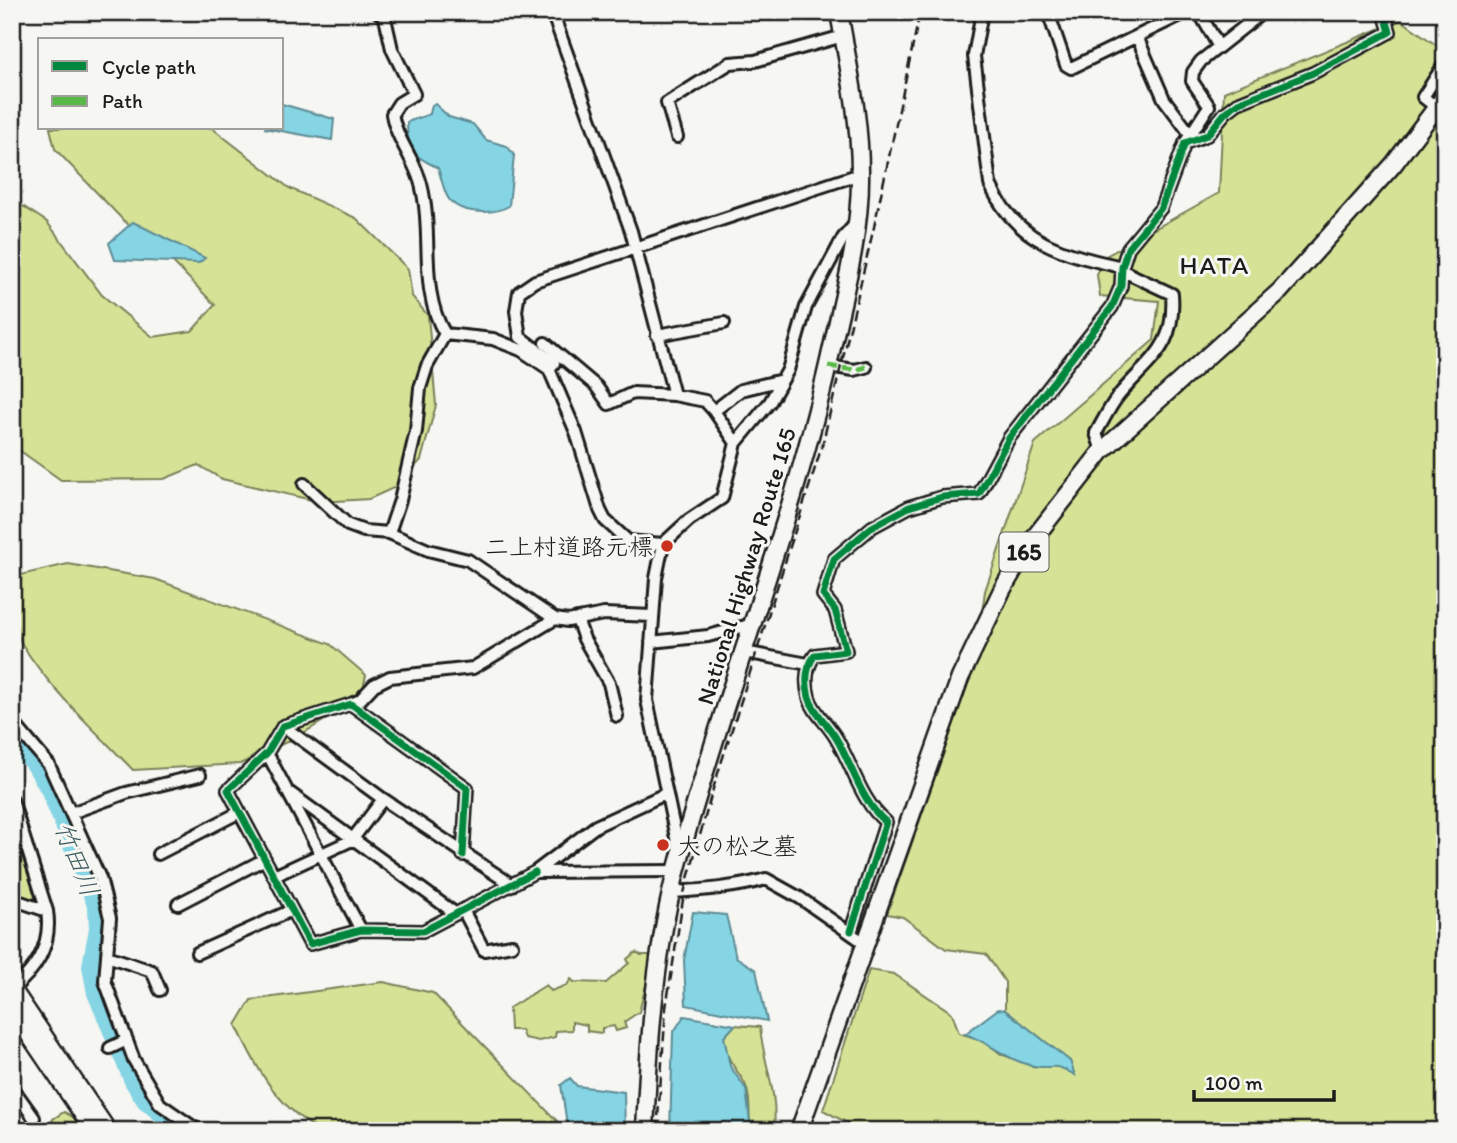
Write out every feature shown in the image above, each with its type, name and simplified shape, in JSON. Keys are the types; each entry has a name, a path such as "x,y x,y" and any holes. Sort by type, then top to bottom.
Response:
{"highway":[{"name":"National Highway Route 165","path":"645,1131 653,1006 678,863 788,514 828,366 857,221 859,139 839,12"},
{"name":"165","path":"799,1131 960,678 1002,590 1027,547 1102,451 1280,291 1393,165 1441,102"}],"main road":[{"path":"13,988 108,1131"},
{"path":"12,1011 93,1131"}],"street":[{"path":"378,12 385,18 392,49 414,94 399,103 392,114 394,125 420,181 430,245 431,300 434,316 445,334"},
{"path":"552,12 596,127 631,231 674,395"},
{"path":"982,12 974,55 990,184 998,203 1018,228 1035,240 1123,269 1172,294 1173,312 1166,342 1152,363 1118,396 1096,433 1102,451"},
{"path":"1048,12 1066,65 1071,68 1138,39 1187,12"},
{"path":"1199,12 1219,47"},
{"path":"851,931 886,822 875,809 840,745 809,700 806,684 808,664 814,655 846,650 835,610 823,595 834,559 872,527 909,507 942,498 979,494 1009,438 1112,307 1136,236 1161,208 1188,139 1209,106 1192,81 1193,72 1263,12"},
{"path":"1275,12 1287,12"},
{"path":"1188,139 1207,135 1224,113 1238,103 1313,73 1390,32 1384,12"},
{"path":"677,137 667,103 730,63 755,61 843,36"},
{"path":"1138,39 1164,99 1188,139"},
{"path":"1441,102 1423,97 1445,63"},
{"path":"549,369 554,363 520,337 516,311 519,292 554,274 635,251 860,174"},
{"path":"535,872 678,863 647,700 652,617 663,544 689,520 722,498 736,443 769,402 782,380 806,307 843,238 857,221"},
{"path":"657,335 724,323"},
{"path":"445,334 493,339 521,350 549,369 576,432 605,520 628,541 663,544"},
{"path":"388,533 400,500 416,431 420,388 427,366 445,334"},
{"path":"545,343 596,386 609,404 633,393 674,395 705,401 736,443"},
{"path":"828,366 854,370 866,367"},
{"path":"713,411 741,390 782,380"},
{"path":"304,484 348,524 364,531 388,533 428,550 468,560 555,619"},
{"path":"652,617 604,614 578,619 555,619 473,668 390,677 374,685 360,700 283,726 267,753 228,790 310,944 361,930 423,931 535,872 596,826 666,794"},
{"path":"578,619 584,639 610,683 617,716"},
{"path":"651,642 708,636 753,624"},
{"path":"744,652 808,664"},
{"path":"351,704 467,788 463,855"},
{"path":"12,721 49,765 100,878 110,918 105,981 142,1077 160,1104 199,1131"},
{"path":"283,726 463,855 512,885"},
{"path":"267,753 361,930"},
{"path":"71,813 126,793 200,775"},
{"path":"290,793 352,840 460,912 484,950 512,945"},
{"path":"274,876 352,840 383,799"},
{"path":"12,800 50,928 37,968 13,988"},
{"path":"158,854 240,812"},
{"path":"178,904 265,859"},
{"path":"672,892 716,887 738,888 766,879 851,931 866,944"},
{"path":"12,899 47,911"},
{"path":"197,953 292,910"},
{"path":"107,956 152,971 160,990"},
{"path":"110,1048 127,1040"},
{"path":"14,1094 34,1118"}],"green space":[{"path":"1401,20 1439,47 1445,42 1445,1131 862,1131 823,1110 869,970 894,974 952,1013 959,1033 985,1041 1001,1054 1035,1067 1057,1065 1074,1074 1070,1061 1005,1010 1005,982 986,954 946,949 903,917 887,914 975,663 985,591 1035,443 1154,340 1159,301 1100,296 1097,275 1106,256 1219,193 1224,92"},
{"path":"50,130 215,130 289,188 356,218 408,269 412,296 428,316 436,405 421,460 398,486 369,499 320,502 222,479 198,465 164,479 61,480 12,445 12,199 47,222 102,295 153,337 192,331 215,305 169,258 123,220 55,149"},
{"path":"68,564 155,579 330,644 366,675 361,698 295,738 240,764 133,770 46,677 22,644 16,629 12,591 16,576"},
{"path":"17,838 36,896 30,902 12,896 12,842"},
{"path":"636,952 641,955 654,955 639,1012 624,1022 626,1028 616,1031 614,1026 602,1028 602,1033 587,1031 587,1025 572,1022 572,1030 556,1031 555,1037 539,1041 524,1038 521,1030 510,1030 509,1008 546,985 551,991 567,985 571,979 574,982 606,983 629,963 627,959"},
{"path":"383,982 433,993 559,1123 558,1131 330,1131 317,1129 289,1108 268,1083 236,1025 251,1000"},
{"path":"735,1025 760,1027 774,1102 774,1127 750,1127 746,1087 725,1045 724,1037"},
{"path":"64,1112 77,1119 83,1131 48,1131 53,1119"}],"water":[{"path":"435,104 449,117 473,124 486,140 507,146 514,155 509,206 485,212 459,207 447,196 438,168 413,151 408,140 407,122 430,114 432,105"},
{"path":"284,105 334,119 332,140 275,130 284,130"},
{"path":"133,222 205,258 199,263 115,260 109,243"},
{"path":"693,912 726,915 736,957 756,970 767,1021 686,1005 684,960"},
{"path":"998,1009 1005,1010 1070,1061 1075,1075 1057,1067 1025,1064 965,1034"},
{"path":"684,1016 735,1025 724,1037 730,1066 746,1089 751,1131 670,1131 673,1033"},
{"path":"570,1078 577,1086 624,1092 625,1131 568,1131 561,1085"}],"waterway":[{"name":"竹田川","path":"12,741 36,766 50,791 97,907 98,929 91,966 96,993 133,1081 145,1100 182,1131"}],"railway":[{"path":"657,1131 666,1008 684,893 712,792 822,446 874,227 920,12"}],"marked path":[{"path":"828,366 854,370 866,367"}],"cycle path":[{"path":"851,931 886,822 863,793 842,748 814,708 808,691 808,670 815,655 846,651 835,610 823,595 834,559 872,527 909,507 942,497 979,494 1009,438 1112,307 1121,286 1122,267 1128,248 1161,208 1185,143 1207,135 1225,113 1238,103 1313,73 1390,32 1384,12"},
{"path":"463,855 467,788 351,704 283,726 267,753 228,790 310,944 361,930 423,931 535,872"}],"place":[{"name":"二上村道路元標","path":"667,546"},
{"name":"大の松之墓","path":"663,845"}],"district":[{"name":"HATA","path":"1215,265"}]}
